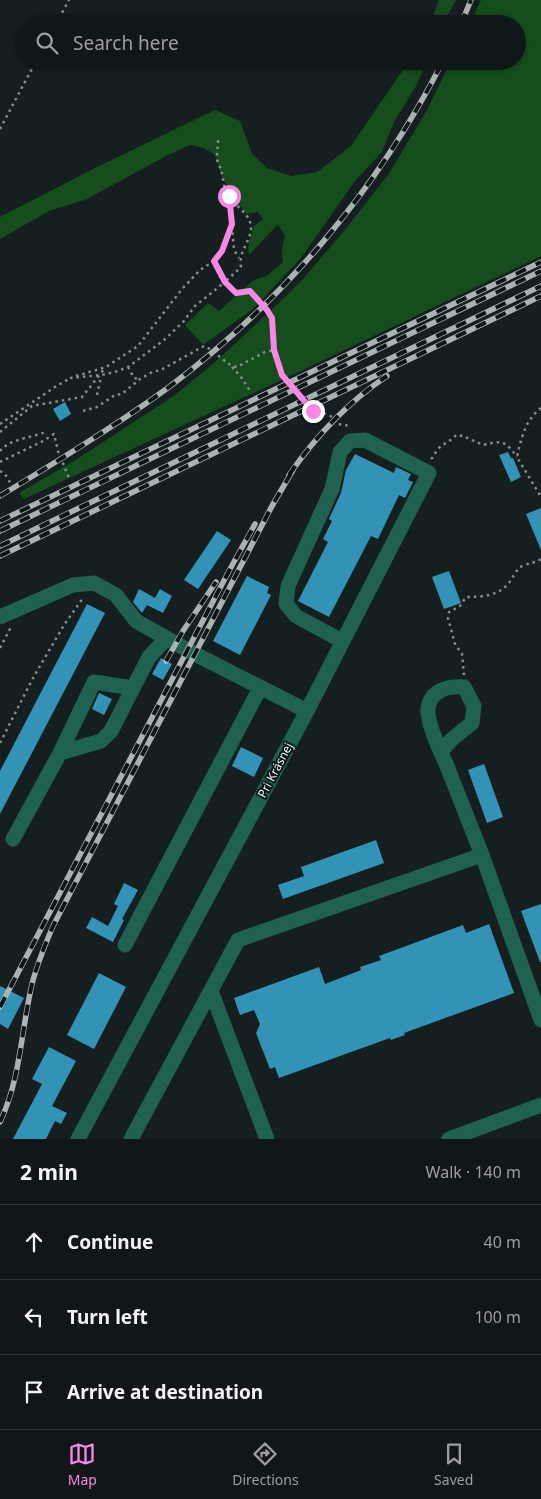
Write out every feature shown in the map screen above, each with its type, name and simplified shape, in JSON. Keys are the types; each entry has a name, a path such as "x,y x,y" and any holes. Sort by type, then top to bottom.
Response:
{"lane":[{"name":"Pri Krásnej","path":"78,1139 306,711 429,473 365,440 350,441 340,452 332,489 288,586 286,604 296,616 342,640"},
{"path":"0,617 73,585 94,583 116,595 136,621 306,711"},
{"path":"60,753 102,741 111,731 149,657 166,638"},
{"path":"13,839 60,753 94,682 133,688"},
{"path":"441,752 451,740 472,723 474,706 464,687 442,689 435,694 428,708 432,729 441,752 482,855 541,1020"},
{"path":"125,945 260,688"},
{"path":"131,1139 238,940 482,855"},
{"path":"211,991 267,1139"},
{"path":"449,1139 541,1106"}],"path":[{"path":"61,15 69,0"},
{"path":"0,129 31,70"},
{"path":"218,140 216,156 222,171 225,188 229,196 242,210 251,227 247,243 239,258"},
{"path":"70,378 101,375 128,367 164,340 184,321 195,306 241,267 239,258 234,250 229,196"},
{"path":"0,424 70,378 106,367 138,346 182,289 200,270 214,261 222,251 232,224"},
{"path":"214,261 225,282 236,293 250,291 267,310 272,318 274,350 282,375 309,408 313,411 328,414 337,424 346,425 354,430"},
{"path":"83,410 97,406 115,395 122,394 140,379 152,372 166,368 204,346 214,350 231,366 250,391"},
{"path":"231,366 237,367 265,352 274,350"},
{"path":"0,432 32,406 82,397 106,367"},
{"path":"128,367 134,378 140,379"},
{"path":"97,395 101,375"},
{"path":"517,457 522,435 532,415 541,408"},
{"path":"0,451 3,447 13,442 45,432"},
{"path":"0,462 44,441 54,434 58,451 69,478"},
{"path":"428,461 434,457 437,449 456,435 483,445 496,441 502,442 508,445 517,457 541,497"},
{"path":"0,471 5,474 11,484"},
{"path":"464,687 462,654 455,644 448,618 449,612 460,606 466,597 484,597 496,593 507,585 522,566 534,564 541,559"},
{"path":"0,743 33,678 64,625 94,583"}],"green space":[{"path":"439,0 456,0 448,15 433,15"},
{"path":"481,0 541,0 541,256 288,377 24,499 19,493 74,461 175,395 214,363 303,279 388,175 426,112 447,70 526,70 526,15 474,15"},
{"path":"403,70 423,70 416,86 394,122 382,152 355,181 301,258 253,309 203,345 185,325 208,303 219,311 254,280 267,276 283,262 282,249 285,236 278,224 249,255 248,247 253,227 263,219 258,212 246,214 222,177 215,155 204,148 190,145 87,199 49,211 0,239 0,217 95,168 215,110 240,121 252,154 267,168 291,176 317,172 351,146"}],"building":[{"path":"65,402 71,414 60,421 53,409"},
{"path":"508,452 511,458 513,458 521,477 511,482 499,455"},
{"path":"355,454 394,473 396,467 411,474 408,480 413,482 405,498 399,495 378,539 371,536 329,617 298,601 328,542 323,539 332,521 329,519 341,493 346,470"},
{"path":"541,508 541,550 526,514"},
{"path":"217,531 231,540 198,589 184,580"},
{"path":"449,571 461,603 444,609 432,577"},
{"path":"247,576 269,587 267,593 271,595 240,655 213,641"},
{"path":"139,589 155,598 160,589 172,596 163,613 147,605 142,613 133,602"},
{"path":"87,604 105,613 0,814 0,771"},
{"path":"161,658 172,664 163,680 152,674"},
{"path":"99,693 112,699 104,715 92,709"},
{"path":"241,747 263,758 254,777 232,766"},
{"path":"484,764 503,817 487,823 468,770"},
{"path":"376,840 384,863 283,899 278,885 304,876 301,867"},
{"path":"124,883 138,890 122,919 124,920 113,942 86,928 92,917 108,926 118,906 114,904"},
{"path":"541,904 541,962 540,962 521,911"},
{"path":"489,924 514,993 404,1033 405,1035 391,1040 390,1038 279,1078 275,1067 270,1069 256,1033 260,1024 254,1010 240,1015 234,998 319,967 325,984 361,970 360,967 381,960 379,956 463,925 466,933"},
{"path":"99,973 126,987 94,1049 67,1035"},
{"path":"0,986 24,998 8,1029 0,1024"},
{"path":"49,1047 76,1061 52,1106 67,1113 61,1124 55,1121 46,1139 13,1139 42,1084 32,1079"}],"railway":[{"path":"465,15 471,0"},
{"path":"0,496 63,458 165,390 249,320 323,242 357,199 417,109 438,70"},
{"path":"0,521 541,262"},
{"path":"0,531 541,271"},
{"path":"0,546 541,286"},
{"path":"0,556 541,296"},
{"path":"289,475 310,447 346,408 387,376"},
{"path":"0,1122 7,1105 16,1071 34,977 53,926 272,506 293,470"},
{"path":"0,1007 255,524"},
{"path":"166,661 183,631 216,582"}],"route":[{"path":"229,196 232,224 222,251 214,261 225,282 236,293 250,291 267,310 272,318 274,350 282,375 313,411"}]}
